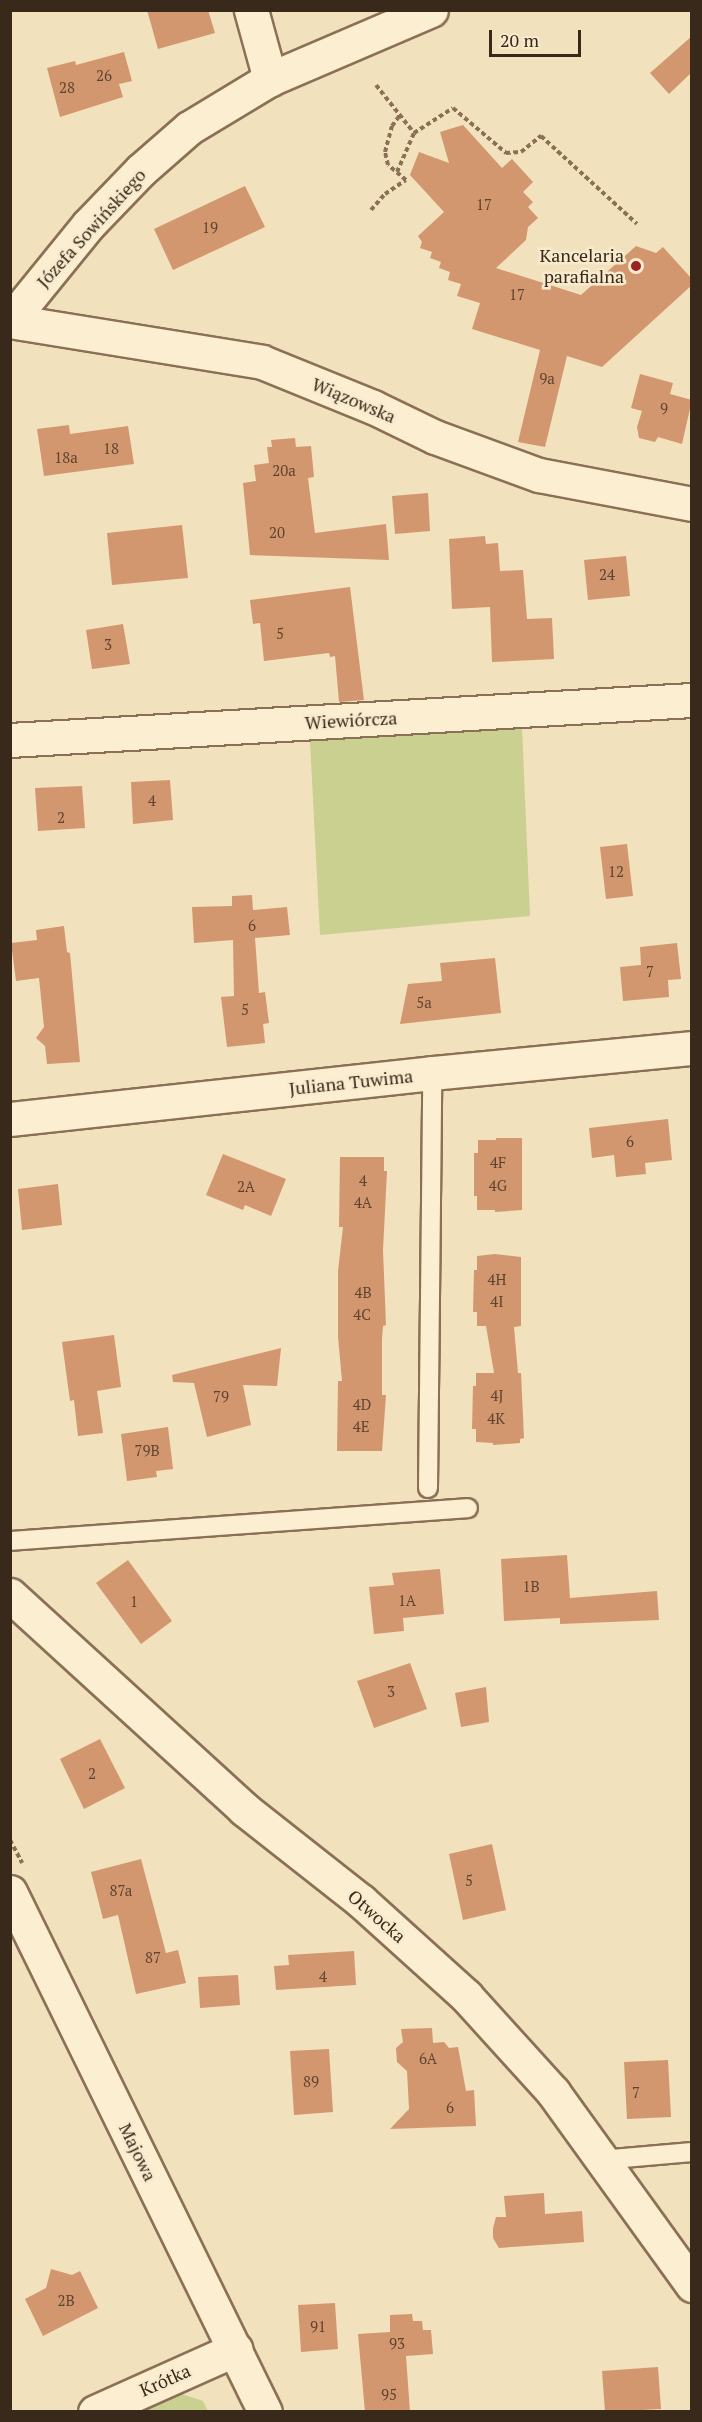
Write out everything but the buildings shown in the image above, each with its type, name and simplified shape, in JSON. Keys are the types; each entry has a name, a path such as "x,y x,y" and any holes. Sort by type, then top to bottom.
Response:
{"street":[{"path":"251,10 270,79"},
{"name":"Józefa Sowińskiego","path":"10,321 88,225 141,170 189,128 270,79 431,10"},
{"name":"Wiązowska","path":"10,321 262,362 373,407 435,437 539,475 692,504"},
{"name":"Wiewiórcza","path":"10,740 692,700"},
{"name":"Juliana Tuwima","path":"10,1119 432,1073 692,1048"},
{"name":"Otwocka","path":"10,1595 244,1809 361,1900 466,1996 553,2092 692,2285"},
{"name":"Majowa","path":"10,1892 265,2412"},
{"name":"Krótka","path":"95,2412 236,2349"}],"lane":[{"path":"428,1488 432,1073"},
{"path":"10,1541 468,1508"},
{"path":"601,2160 692,2152"}],"path":[{"path":"376,85 414,133"},
{"path":"398,172 414,133 453,108 507,153 520,152 541,136 636,224"},
{"path":"371,210 385,194 406,180 388,165 385,152 392,126 400,115"}],"green space":[{"path":"522,727 530,916 320,935 310,741"},
{"path":"167,2389 203,2401 208,2411 120,2412"}],"place":[{"name":"Kancelaria parafialna","path":"636,266"}]}
